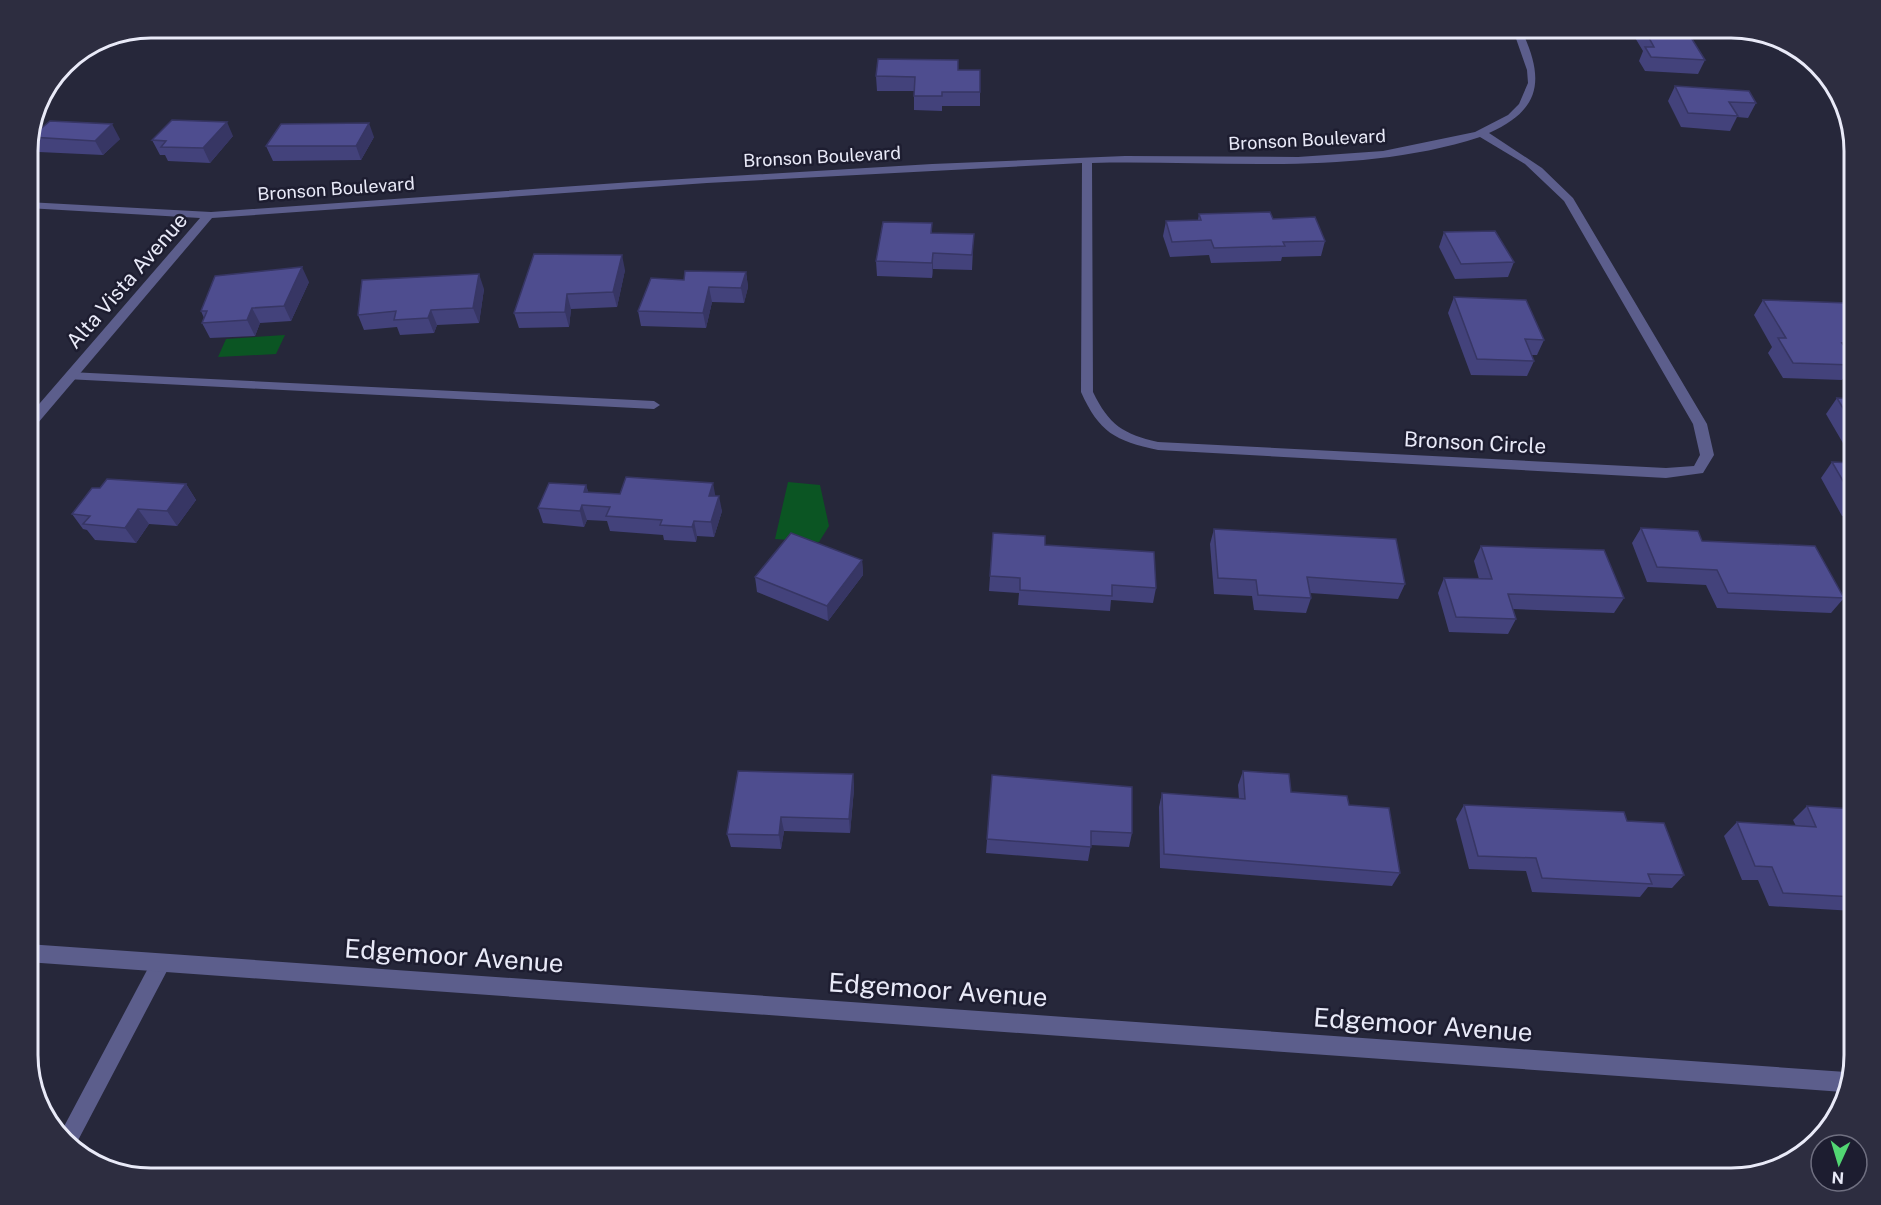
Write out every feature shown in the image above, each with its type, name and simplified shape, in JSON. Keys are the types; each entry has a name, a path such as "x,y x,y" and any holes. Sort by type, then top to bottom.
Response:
{"street":[{"name":"Bronson Boulevard","path":"38,206 209,215 690,180 1087,160 1237,161 1370,156 1411,150 1481,133 1513,115 1525,102 1532,89 1534,73 1521,38"},
{"name":"Bronson Circle","path":"1087,160 1087,392 1095,412 1109,430 1130,440 1158,446 1666,473 1698,470 1707,456 1700,424 1569,200 1546,173 1481,133"},
{"name":"Alta Vista Avenue","path":"38,412 209,215"},
{"path":"70,376 654,405"},
{"name":"Edgemoor Avenue","path":"38,954 1840,1082"},
{"path":"71,1134 160,963"}],"shaded area":[{"path":"285,335 276,354 218,357 226,339"},
{"path":"788,482 820,485 829,526 819,542 775,539"}],"building":[{"path":"1649,38 1691,38 1705,60 1651,57 1645,47 1654,47"},
{"path":"878,59 958,60 958,70 980,70 980,92 942,92 942,96 914,96 915,77 876,76"},
{"path":"1675,86 1749,91 1756,103 1729,102 1738,116 1688,113"},
{"path":"172,120 227,122 203,148 161,147 166,141 152,140"},
{"path":"50,121 112,124 95,141 39,137 40,130"},
{"path":"369,123 356,146 266,146 281,124"},
{"path":"1270,212 1273,219 1315,217 1325,241 1283,242 1285,246 1214,248 1211,240 1172,242 1166,221 1201,220 1199,214"},
{"path":"883,222 932,223 931,233 974,234 972,255 933,253 932,263 876,261"},
{"path":"1495,231 1514,262 1461,264 1444,232"},
{"path":"534,254 622,255 613,292 567,294 565,312 514,313"},
{"path":"302,267 284,306 252,308 247,320 202,323 207,311 201,311 215,276"},
{"path":"685,271 746,272 741,288 709,287 703,313 638,311 651,278 684,280"},
{"path":"479,274 473,308 431,310 428,318 394,320 396,311 358,315 362,280"},
{"path":"1454,297 1526,300 1544,340 1525,339 1534,361 1477,359"},
{"path":"1763,300 1844,303 1844,343 1842,343 1844,365 1793,363 1778,338 1786,338"},
{"path":"1837,398 1844,398 1844,410"},
{"path":"1832,462 1844,463 1844,483"},
{"path":"626,477 713,483 709,496 719,496 711,522 694,521 692,527 660,525 662,520 606,516 610,507 582,505 580,511 538,508 549,483 586,485 584,492 620,494"},
{"path":"107,479 186,484 167,511 138,509 125,528 83,524 90,516 72,514 92,488 100,488"},
{"path":"1641,528 1698,531 1702,541 1815,546 1844,598 1728,593 1717,570 1657,567"},
{"path":"1214,529 1396,539 1405,584 1307,577 1311,598 1258,595 1256,580 1218,578"},
{"path":"791,533 862,560 827,606 755,577"},
{"path":"993,533 1045,536 1045,545 1154,552 1156,588 1112,585 1112,596 1020,590 1020,578 990,576"},
{"path":"1481,546 1604,550 1624,598 1508,594 1516,619 1456,617 1444,578 1492,579"},
{"path":"738,771 853,774 849,819 781,817 779,835 727,834"},
{"path":"1243,771 1289,774 1291,792 1347,796 1349,805 1389,808 1400,873 1164,854 1162,793 1245,799"},
{"path":"992,775 1132,787 1132,833 1091,831 1091,847 987,839"},
{"path":"1464,805 1624,812 1627,821 1664,823 1684,875 1648,874 1652,884 1542,878 1536,858 1478,856"},
{"path":"1807,806 1844,808 1844,896 1783,893 1772,867 1755,866 1737,822 1816,827"}]}
